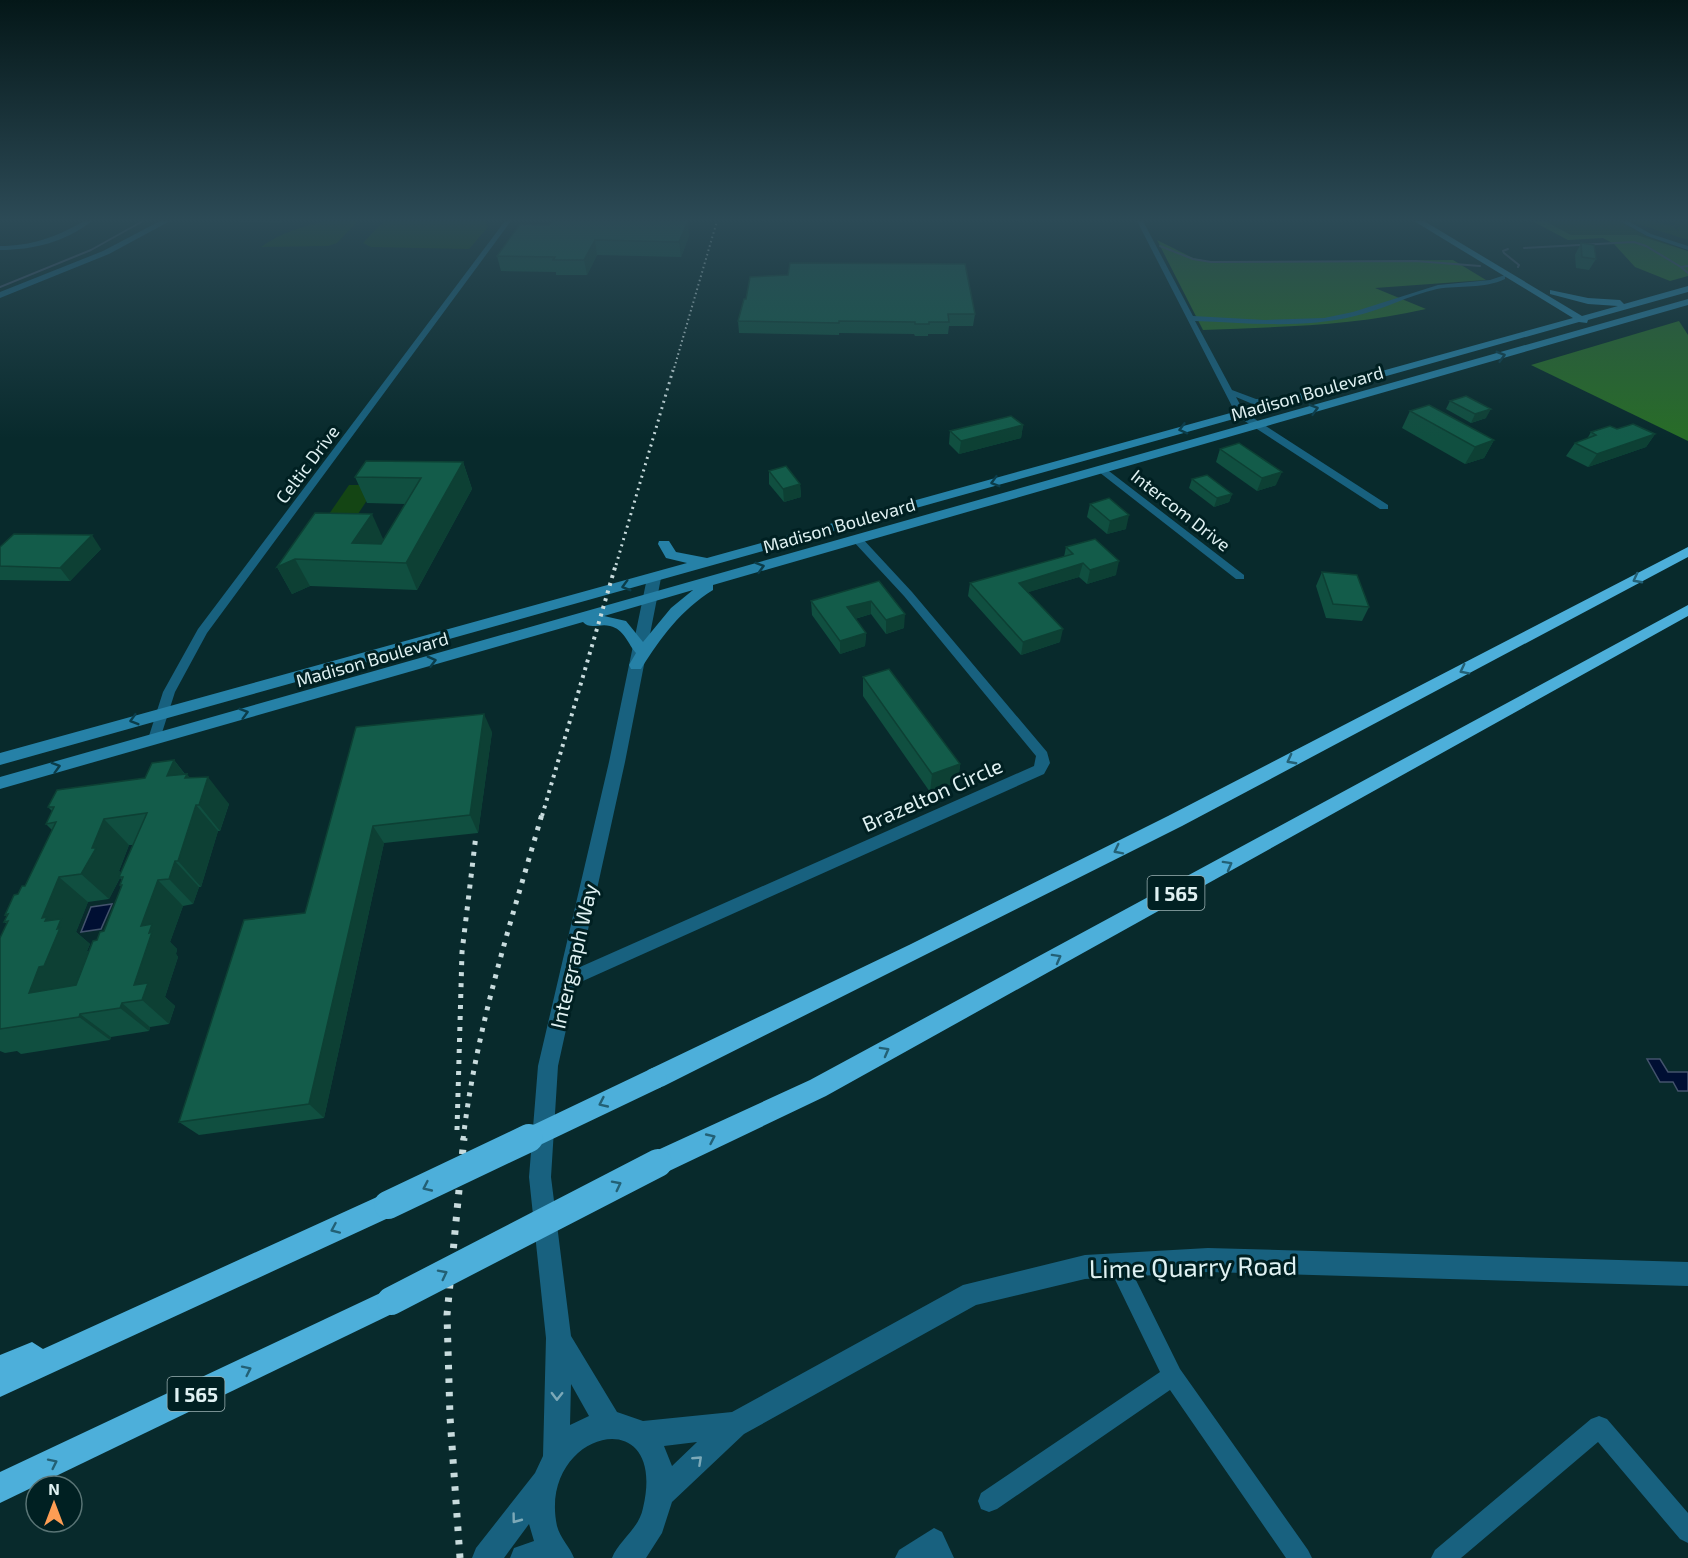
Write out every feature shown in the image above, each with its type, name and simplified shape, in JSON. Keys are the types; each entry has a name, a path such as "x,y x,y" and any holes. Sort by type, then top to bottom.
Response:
{"highway":[{"path":"0,1383 388,1205 656,1078 1030,895 1541,630 1688,551"},
{"name":"I 565","path":"0,1488 391,1301 658,1163 818,1088 1688,612"},
{"path":"0,1369 237,1274"}],"main road":[{"path":"1529,294 1563,315 1565,320 1553,327"},
{"path":"1537,294 1599,328"},
{"path":"1556,294 1592,316 1611,324"},
{"path":"1561,294 1604,303 1639,302"},
{"name":"Madison Boulevard","path":"0,759 1670,294"},
{"name":"Madison Boulevard","path":"0,783 1688,302"},
{"path":"1406,367 1426,377"},
{"path":"1102,470 1106,459 1131,443"},
{"path":"1043,486 1077,470 1089,456"},
{"path":"664,544 671,555 694,561 799,537"},
{"path":"638,657 660,625 672,613 700,592 730,575"},
{"path":"490,643 544,634 600,620 612,621 631,632 638,657"}],"street":[{"name":"Celtic Drive","path":"154,739 160,713 169,692 202,632 454,294"},
{"path":"1177,294 1240,414 1384,507"},
{"path":"1190,318 1265,322 1324,320 1355,314 1414,294"},
{"path":"1227,391 1255,402 1289,400"},
{"name":"Intercom Drive","path":"1102,470 1240,577"},
{"name":"Brazelton Circle","path":"568,980 1039,770 1043,763 1042,755 915,603 857,539"},
{"name":"Intergraph Way","path":"555,1554 543,1529 541,1505 551,1468 559,1338 540,1177 548,1066 654,578"},
{"name":"Lime Quarry Road","path":"660,1495 735,1425 972,1294 1085,1267 1208,1260 1688,1274"},
{"path":"1118,1265 1173,1376 1300,1558"},
{"name":"Intergraph Way","path":"559,1338 608,1423"},
{"path":"988,1501 1173,1376"},
{"path":"486,1558 572,1440 589,1428 608,1423 626,1426 641,1435 653,1451 660,1471 660,1495 654,1519 637,1552"},
{"name":"Lime Quarry Road","path":"641,1435 735,1425"},
{"path":"1443,1558 1599,1427 1688,1531"},
{"path":"907,1558 934,1540 942,1558"},
{"path":"524,1558 555,1554"}],"green space":[{"path":"1184,294 1389,294 1426,309 1371,319 1315,325 1203,330"},
{"path":"1679,321 1688,335 1688,441 1531,365"},
{"path":"349,485 377,485 356,517 327,517"}],"water":[{"path":"112,904 101,929 81,932 91,907"},
{"path":"1647,1059 1660,1059 1668,1072 1688,1072 1688,1091 1678,1091 1673,1082 1660,1082"}],"building":[{"path":"747,294 971,294 975,314 948,314 949,322 929,322 929,324 738,321 744,299"},
{"path":"1466,396 1491,409 1475,414 1450,401"},
{"path":"1429,405 1494,440 1475,447 1410,411"},
{"path":"1011,416 1023,425 961,441 950,431"},
{"path":"1633,424 1655,434 1597,454 1575,443 1596,435 1591,432 1610,426 1617,429"},
{"path":"1239,443 1282,472 1262,478 1220,449"},
{"path":"366,461 463,462 406,563 295,559 277,567 315,513 372,514 352,543 381,544 421,478 355,477"},
{"path":"786,466 800,484 783,489 769,471"},
{"path":"1207,475 1232,494 1217,498 1192,479"},
{"path":"1109,498 1129,515 1110,521 1090,504"},
{"path":"14,534 92,535 60,568 0,566 0,547"},
{"path":"1095,539 1119,561 1090,570 1083,563 1019,583 1063,629 1023,642 970,583 1073,554 1066,547"},
{"path":"1322,572 1357,575 1369,607 1333,604"},
{"path":"879,581 905,614 886,620 871,601 847,607 866,633 840,641 811,601"},
{"path":"889,669 960,764 932,774 863,677"},
{"path":"484,714 470,815 373,826 309,1104 179,1122 244,920 305,913 356,727"},
{"path":"174,760 167,776 187,774 185,778 208,777 199,805 196,805 178,861 175,861 169,879 158,880 141,926 152,924 149,933 152,932 134,985 148,983 142,1000 122,1003 120,1008 80,1014 79,1017 0,1029 0,938 8,921 4,922 8,914 5,915 14,895 18,894 22,886 25,886 56,822 46,824 54,807 48,807 57,790 145,778 152,763","holes":["147,813 119,877 123,877 120,885 122,885 104,931 100,932 97,940 93,941 76,985 29,993 39,967 44,966 60,928 57,929 61,919 45,921 47,917 42,918 59,877 81,874 96,848 92,848 104,819"]}],"railway":[{"path":"673,372 696,294"},
{"path":"616,565 673,370"},
{"path":"542,816 616,564"},
{"path":"463,1140 476,1057 507,935 542,814"},
{"path":"457,1130 462,952 476,835"},
{"path":"460,1558 450,1417 447,1315 464,1138"}]}
